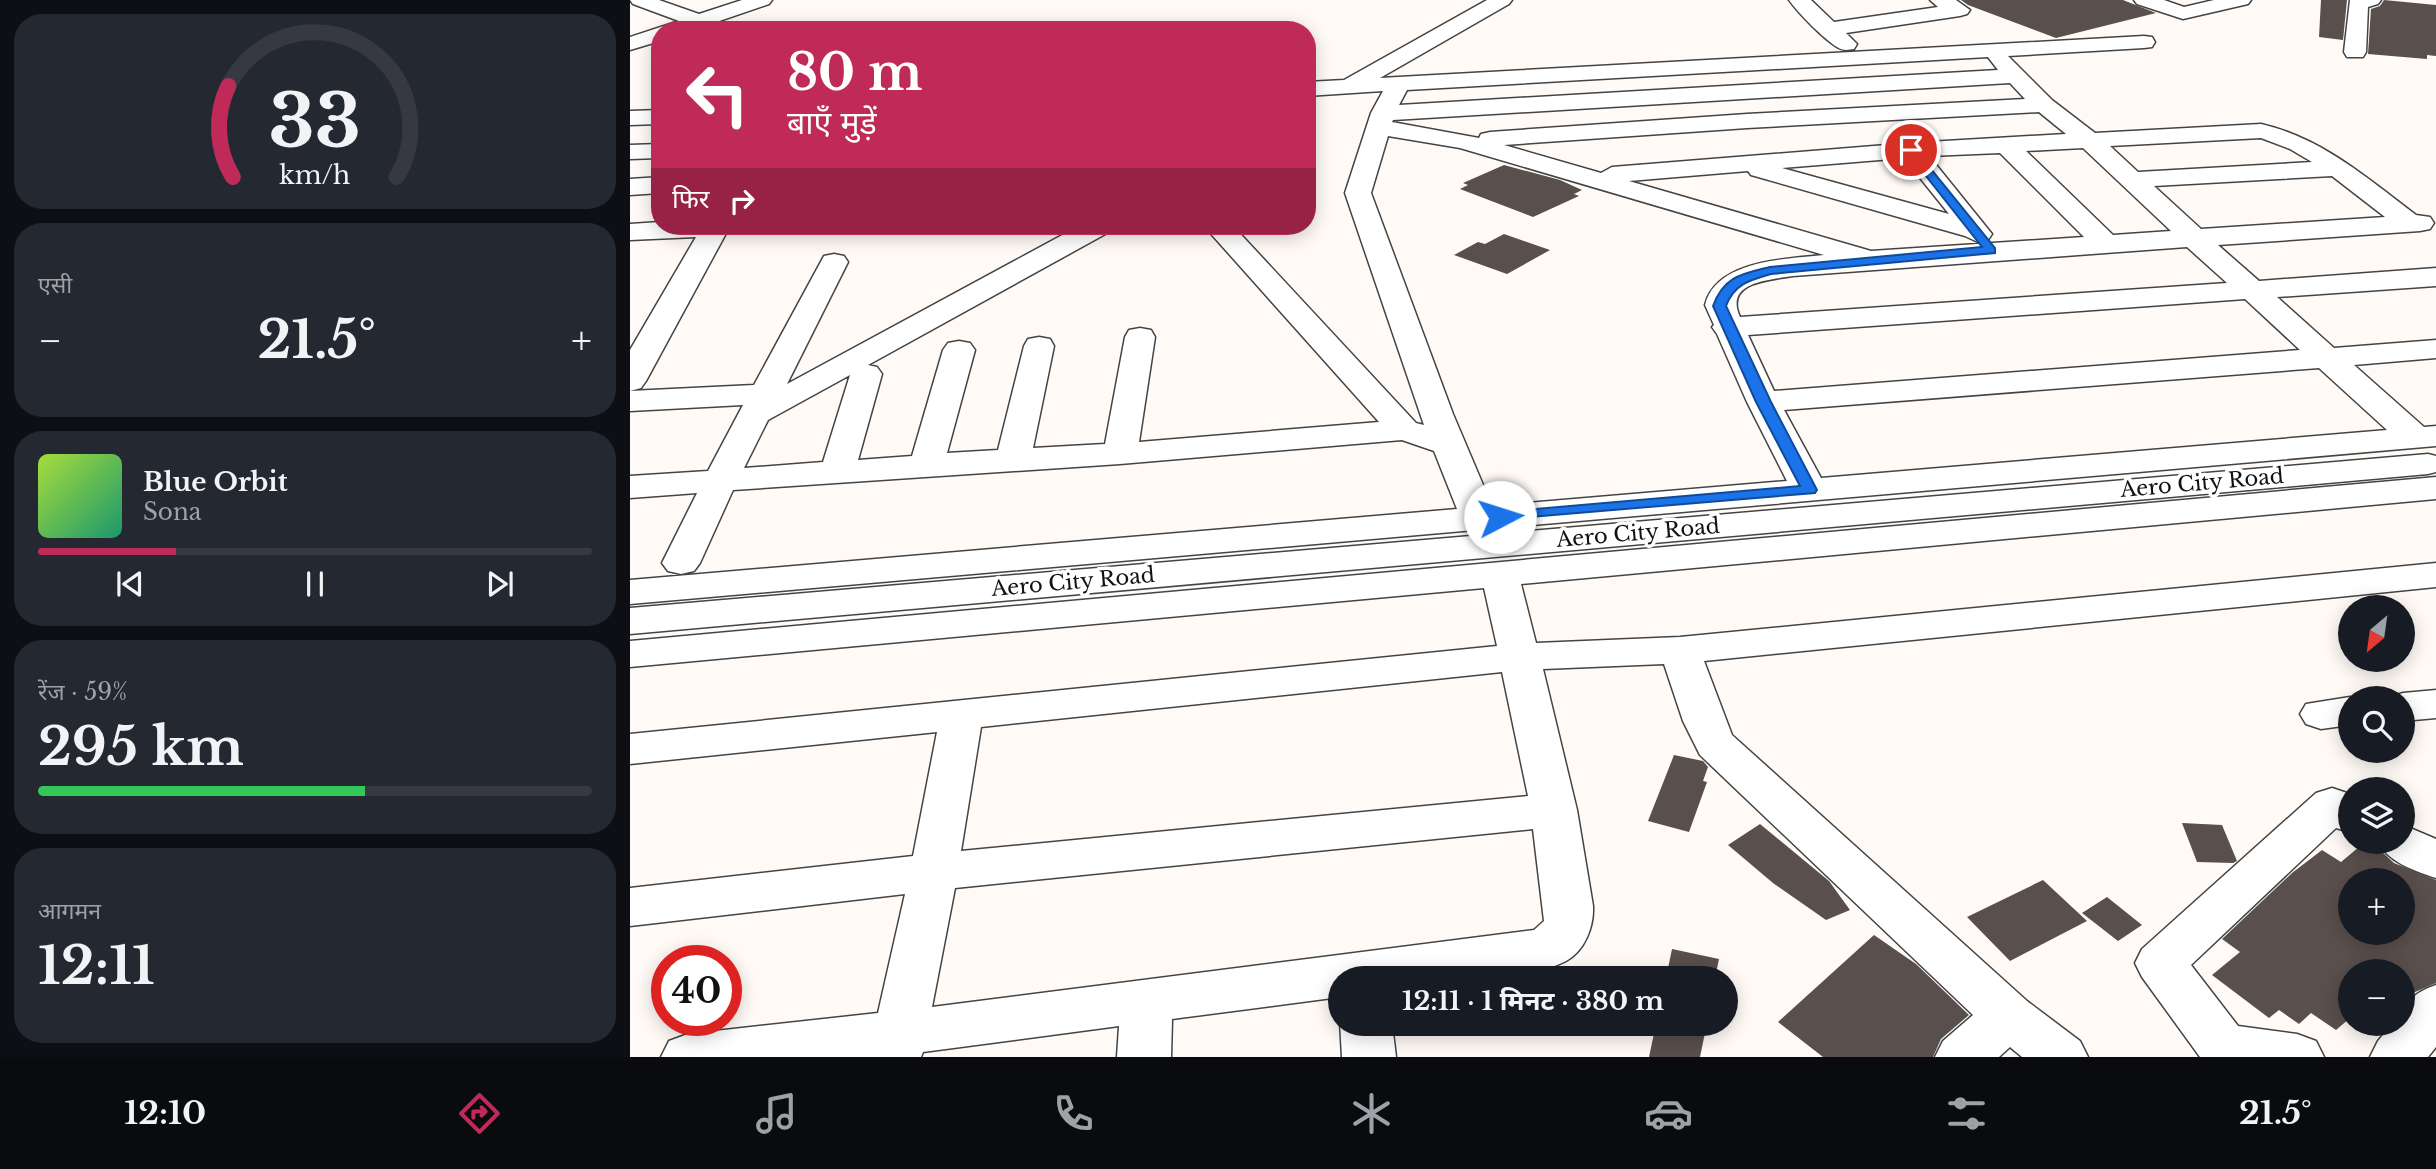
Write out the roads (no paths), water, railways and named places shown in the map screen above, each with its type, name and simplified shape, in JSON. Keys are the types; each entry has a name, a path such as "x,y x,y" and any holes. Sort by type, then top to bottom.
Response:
{"street":[{"path":"630,2 639,0 672,20 698,21 762,0"},
{"path":"713,0 736,9"},
{"path":"1316,105 1502,0"},
{"path":"1799,0 1863,58"},
{"path":"1940,0 1963,5"},
{"path":"2144,0 2183,13 2241,0"},
{"path":"2355,52 2358,2 2371,0"},
{"path":"1828,29 1963,5"},
{"path":"630,24 651,22"},
{"path":"630,44 651,37"},
{"path":"1316,89 2144,42"},
{"path":"1990,51 2044,105 2090,141 2325,358 2423,434"},
{"path":"1707,67 1725,94 1779,160"},
{"path":"1381,120 1725,94 2015,76"},
{"path":"630,567 1474,508 1448,444 1358,193 1381,120 1399,84"},
{"path":"1463,141 1747,121 2044,105"},
{"path":"630,118 651,117"},
{"path":"1381,120 1590,177 1870,260"},
{"path":"1590,177 1911,150 2261,131 2276,132 2300,143 2423,223"},
{"path":"2007,146 2105,242"},
{"path":"1911,150 1983,240"},
{"path":"630,152 651,151"},
{"path":"1739,164 1983,240"},
{"path":"2132,180 2335,168"},
{"path":"630,187 651,186"},
{"path":"1804,480 1763,402 1727,327 1720,306 1725,290 1741,279 1770,271 1870,260 1983,240 2105,242 2423,223"},
{"path":"630,232 651,231"},
{"path":"630,381 640,342 711,235"},
{"path":"630,401 762,403 1082,235"},
{"path":"1226,235 1404,430"},
{"path":"681,562 834,262"},
{"path":"1727,327 2436,277"},
{"path":"1120,454 1140,337"},
{"path":"1013,459 1040,345"},
{"path":"926,466 959,349"},
{"path":"1763,402 2436,349"},
{"path":"837,472 866,374"},
{"path":"630,488 1013,459 1120,454 1404,430 1448,444"},
{"name":"Aero City Road","path":"630,592 1474,508 1804,480 2423,434"},
{"name":"Aero City Road","path":"630,621 2423,434"},
{"path":"630,654 2436,488"},
{"path":"1427,966 1548,947 1560,939 1569,922 1569,906 1554,810 1500,575"},
{"path":"630,749 1518,657 1680,650 2436,575"},
{"path":"1680,650 1710,733 2009,1016 2061,1057"},
{"path":"2415,706 2436,704"},
{"path":"898,1045 934,872 962,715"},
{"path":"2297,1057 2216,1052 2160,963 2332,805 2338,808"},
{"path":"630,907 934,872 1554,810"},
{"path":"2415,849 2436,860"},
{"path":"688,1057 898,1045 1147,1001 1328,979"},
{"path":"1144,1057 1147,1001"},
{"path":"2398,1057 2436,1007"},
{"path":"1962,1057 2009,1016"},
{"path":"1367,1036 1369,1057"}]}
